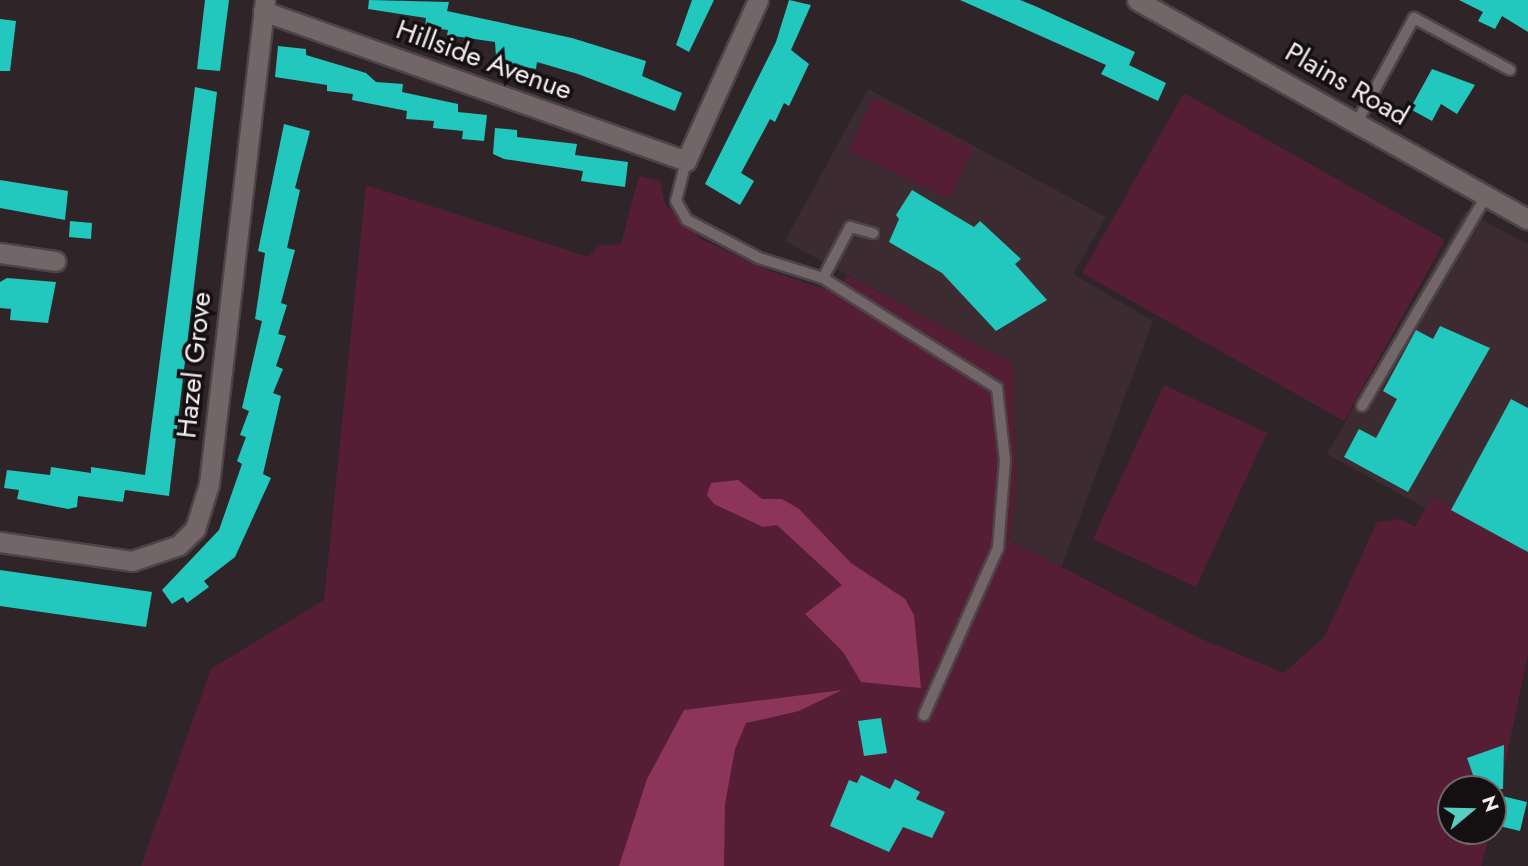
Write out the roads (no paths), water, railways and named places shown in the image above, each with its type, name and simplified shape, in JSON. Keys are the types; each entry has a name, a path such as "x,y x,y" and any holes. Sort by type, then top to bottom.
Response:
{"street":[{"path":"686,161 758,0"},
{"name":"Plains Road","path":"1137,0 1528,219"},
{"name":"Hillside Avenue","path":"264,5 686,161"},
{"name":"Hazel Grove","path":"0,542 132,561 179,544 195,529 209,484 264,5"},
{"path":"0,253 55,261"}],"lane":[{"path":"1357,122 1414,18 1510,70"},
{"path":"686,161 677,201 687,220 760,258 823,278 979,372 997,388 1005,460 998,548 924,715"},
{"path":"1363,406 1486,196"},
{"path":"823,278 850,227 873,233"}]}
